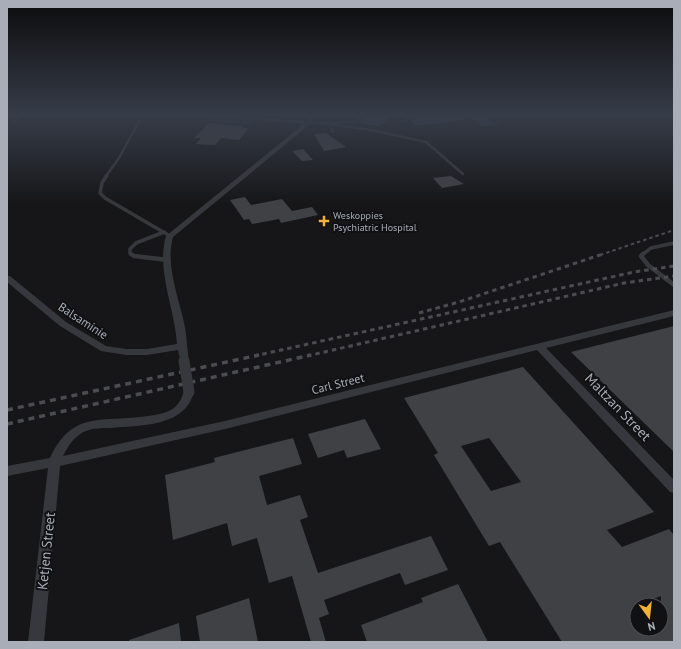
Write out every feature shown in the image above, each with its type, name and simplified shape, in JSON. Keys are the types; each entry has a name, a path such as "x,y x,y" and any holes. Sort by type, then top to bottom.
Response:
{"street":[{"path":"181,346 180,329 169,273 166,246 167,234 276,144"},
{"name":"Balsaminie","path":"7,278 62,324 104,349 140,352 181,346"},
{"name":"Carl Street","path":"7,471 89,456 225,425 674,313"},
{"name":"Ketjen Street","path":"36,642 56,461 62,445 75,431 90,425 153,419 167,416 181,407 189,392 181,346"},
{"name":"Maltzan Street","path":"539,347 674,488"}],"lane":[{"path":"126,144 100,188 100,193 105,198 167,234"},
{"path":"427,144 463,174"},
{"path":"167,234 136,244 130,249 130,253 134,256 168,260"},
{"path":"674,243 649,249 643,252 641,256 648,265 674,285"}],"building":[{"path":"320,144 342,144 346,147 324,151"},
{"path":"303,149 313,160 302,161 292,151"},
{"path":"451,176 464,184 442,188 433,178"},
{"path":"245,197 251,205 282,199 292,211 312,207 318,215 281,223 279,219 252,224 249,219 244,220 230,200"},
{"path":"674,326 674,452 571,352"},
{"path":"523,367 654,512 607,530 622,547 669,529 674,535 674,642 562,642 500,542 489,546 434,455 438,453 404,398","holes":["489,438 521,482 491,491 461,446"]},
{"path":"365,419 381,449 347,458 344,450 318,458 308,434"},
{"path":"293,438 302,464 259,476 267,505 300,495 308,517 300,520 318,573 431,536 448,570 405,585 400,573 324,600 329,614 319,618 326,642 311,642 292,576 269,583 257,538 232,546 227,523 173,540 165,475 215,462 214,458"},
{"path":"458,584 488,642 367,642 361,625 423,602 421,598"},
{"path":"249,598 258,642 200,642 196,616"},
{"path":"179,623 181,642 129,642 129,640"}],"railway":[{"path":"600,255 674,230"},
{"path":"419,313 459,302 600,255"},
{"path":"254,356 634,272 674,266"},
{"path":"307,356 624,283 674,276"},
{"path":"7,410 259,355"},
{"path":"7,424 311,355"}],"place":[{"name":"Weskoppies Psychiatric Hospital","path":"324,221"}]}
